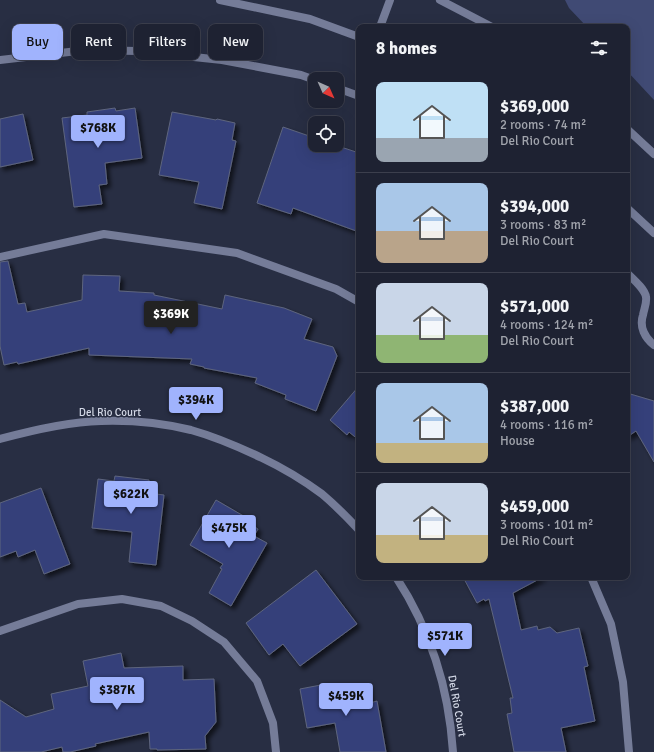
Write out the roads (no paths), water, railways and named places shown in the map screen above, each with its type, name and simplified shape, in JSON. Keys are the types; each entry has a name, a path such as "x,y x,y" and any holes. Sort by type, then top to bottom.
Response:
{"street":[{"path":"220,0 310,19 356,36"},
{"path":"381,24 390,0"},
{"path":"440,0 486,24"},
{"path":"0,60 86,50 138,51 222,60 308,78"},
{"path":"344,91 356,95"},
{"path":"630,132 654,154"},
{"path":"630,211 654,233"},
{"path":"0,257 104,234 237,253 336,289 356,300"},
{"path":"630,276 641,287 646,297 646,306 642,317 642,330 650,342 654,345"},
{"name":"Del Rio Court","path":"0,439 64,424 101,420 153,423 192,430 245,450 296,476 321,494 356,527"},
{"name":"Del Rio Court","path":"398,580 420,619 432,648 442,681 449,713 453,752"},
{"path":"592,580 610,624 623,682 629,752"},
{"path":"0,631 78,604 122,599 160,606 192,621 224,642 257,681 273,723 276,752"}]}
